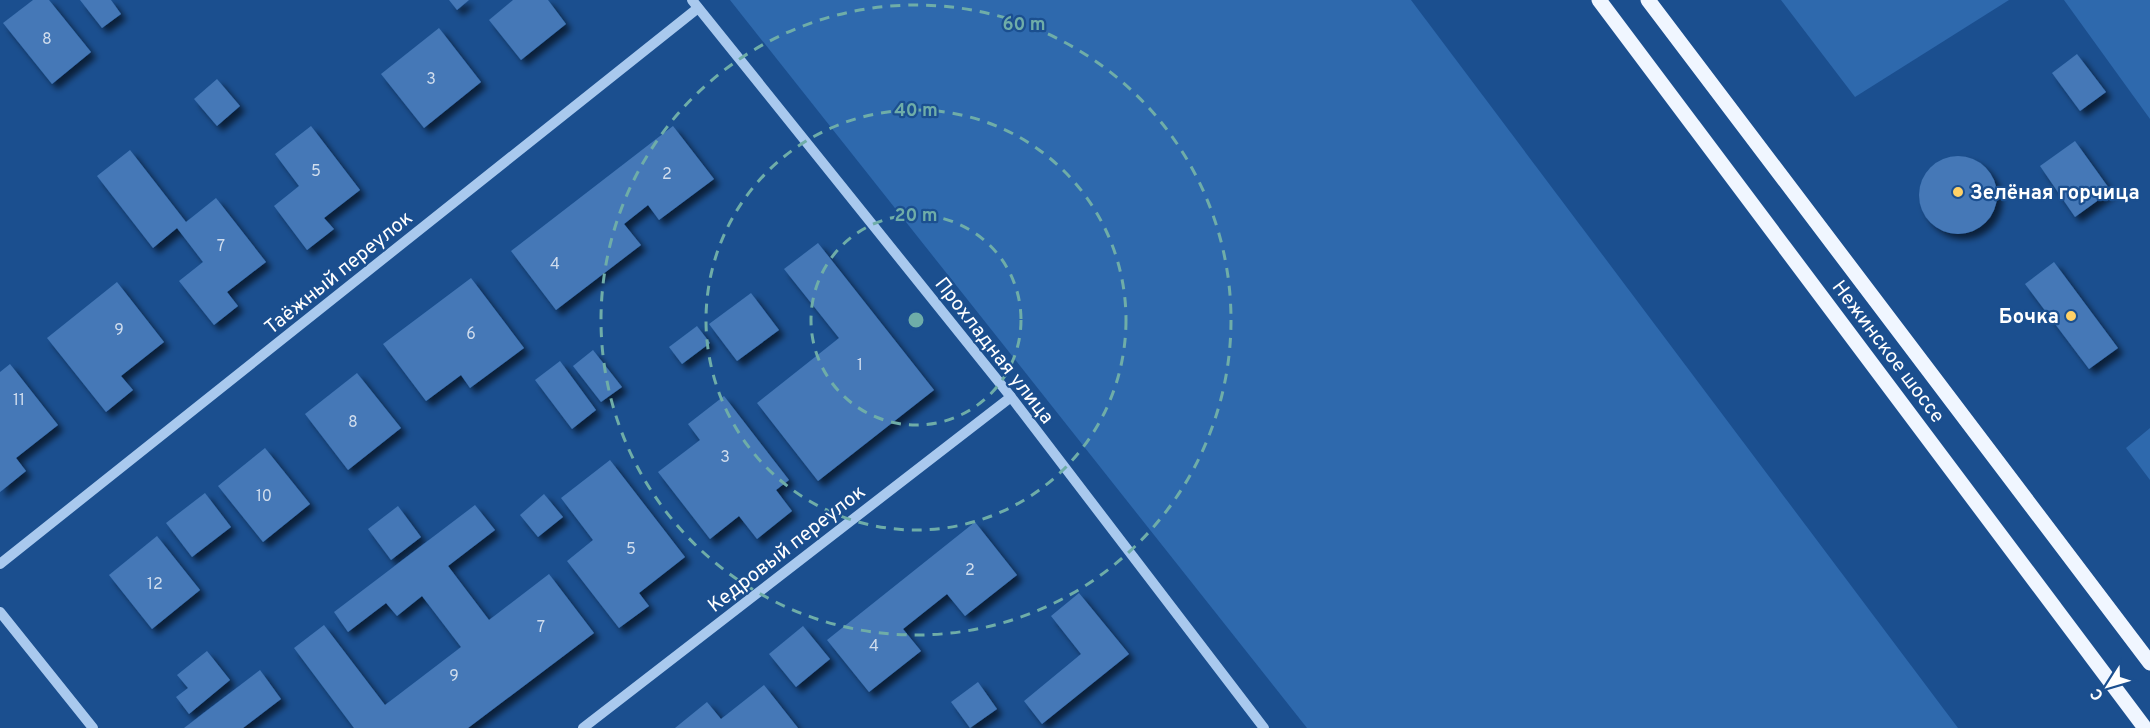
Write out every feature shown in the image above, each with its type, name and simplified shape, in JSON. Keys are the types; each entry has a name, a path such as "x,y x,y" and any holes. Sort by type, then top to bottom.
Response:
{"main road":[{"name":"Нежинское шоссе","path":"1599,0 2145,728"},
{"name":"Нежинское шоссе","path":"1648,0 2150,663"}],"street":[{"name":"Прохладная улица","path":"695,4 1011,397 1264,728"},
{"name":"Таёжный переулок","path":"0,564 695,4"},
{"name":"Кедровый переулок","path":"583,728 1011,397"},
{"path":"0,612 93,728"}],"shaded area":[{"path":"730,0 1411,0 1958,728 1307,728"},
{"path":"1781,0 2009,0 1855,97"},
{"path":"2064,0 2150,0 2150,119"},
{"path":"2150,428 2150,480 2126,448"}],"building":[{"path":"33,0 49,0 91,52 52,84 3,23"},
{"path":"80,0 111,0 121,14 102,28"},
{"path":"449,0 469,0 457,10"},
{"path":"513,0 548,0 566,24 521,60 489,20"},
{"path":"439,28 481,82 424,128 381,74"},
{"path":"2077,54 2106,92 2080,111 2052,73"},
{"path":"217,79 240,106 217,126 194,99"},
{"path":"311,126 360,190 324,218 334,229 307,250 274,206 299,186 275,154"},
{"path":"673,126 714,179 659,220 648,205 624,224 641,245 556,310 511,251"},
{"path":"2075,141 2111,191 2075,217 2040,166"},
{"path":"130,150 186,222 216,198 266,262 227,292 238,306 214,325 179,281 203,262 177,228 153,248 97,176"},
{"name":"Зелёная горчица","path":"1958,156 1973,159 1986,167 1994,180 1997,195 1994,210 1986,223 1973,231 1958,234 1943,231 1930,223 1922,210 1919,195 1922,180 1930,167 1943,159"},
{"path":"818,243 934,390 818,481 757,403 839,338 784,269"},
{"name":"Бочка","path":"2054,262 2118,348 2089,369 2025,284"},
{"path":"471,278 524,348 470,388 461,375 426,401 383,344"},
{"path":"117,282 164,342 121,376 133,390 106,412 47,338"},
{"path":"751,293 779,330 737,361 709,324"},
{"path":"697,326 710,343 682,364 669,347"},
{"path":"593,350 622,387 601,402 573,366"},
{"path":"560,361 596,410 572,429 535,380"},
{"path":"10,364 58,425 16,458 26,471 0,492 0,372"},
{"path":"357,373 401,428 348,470 305,414"},
{"path":"724,396 789,480 776,490 792,511 757,539 739,516 710,539 658,472 700,440 688,424"},
{"path":"265,448 310,504 263,542 218,486"},
{"path":"610,460 685,557 639,593 649,606 619,628 567,561 593,540 561,498"},
{"path":"205,493 231,527 192,557 166,523"},
{"path":"544,494 563,517 538,537 520,515"},
{"path":"475,505 495,530 448,566 489,620 549,574 594,633 468,728 354,728 294,648 324,625 385,705 461,647 422,596 397,616 386,603 348,632 334,612"},
{"path":"398,506 421,537 391,560 368,529"},
{"path":"975,522 1017,575 965,616 947,594 903,629 921,651 869,692 827,640"},
{"path":"157,536 200,590 152,629 109,575"},
{"path":"1079,593 1129,654 1042,724 1024,701 1081,654 1051,616"},
{"path":"803,626 830,659 796,687 769,654"},
{"path":"207,651 230,680 189,714 176,697 188,688 177,675"},
{"path":"260,670 281,699 243,728 184,728"},
{"path":"978,682 997,709 970,728 951,702"},
{"path":"764,685 798,728 675,728 707,702 721,719"}],"place":[{"name":"Зелёная горчица","path":"1958,192"},
{"name":"Бочка","path":"2071,316"}]}
